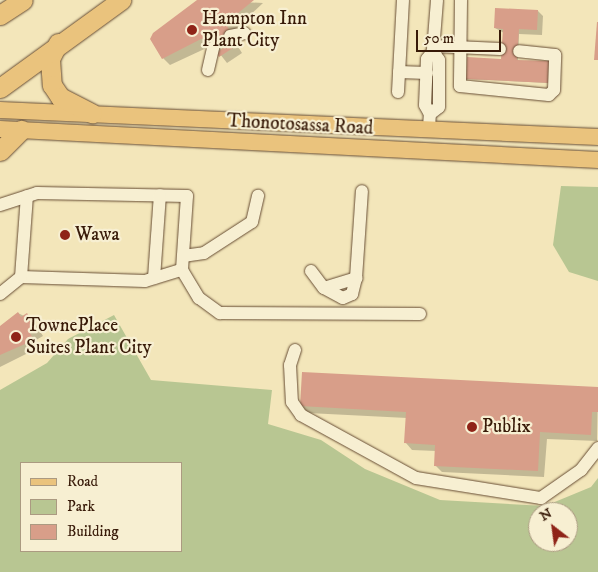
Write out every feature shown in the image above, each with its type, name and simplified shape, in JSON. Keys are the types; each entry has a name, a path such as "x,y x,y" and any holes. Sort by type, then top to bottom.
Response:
{"highway":[{"path":"0,15 23,0"},
{"path":"0,88 58,43 121,0"},
{"path":"58,43 50,60 52,85 60,97 92,113"},
{"path":"0,151 21,130"}],"main road":[{"name":"Thonotosassa Road","path":"0,110 242,120 429,121 517,133 598,137"},
{"path":"68,133 54,129 52,123 207,119"},
{"path":"191,139 205,128 242,120"},
{"path":"359,148 415,138 429,121"},
{"name":"Thonotosassa Road","path":"0,129 598,160"},
{"path":"430,151 448,138 517,133"}],"lane":[{"path":"398,92 403,0"},
{"path":"429,121 425,105 427,72 433,48 437,0"},
{"path":"461,0 459,82 464,89 549,95 554,90 555,55 520,51"},
{"path":"230,36 245,33"},
{"path":"208,70 214,48"},
{"path":"433,48 500,49"},
{"path":"429,121 439,107 439,60 433,48"},
{"path":"399,72 427,72"},
{"path":"311,271 324,288 356,278 362,191"},
{"path":"154,278 160,195"},
{"path":"21,277 27,196"},
{"path":"0,205 27,196 187,196 182,270 200,298 220,313 420,314"},
{"path":"183,256 204,253 252,222 258,196"},
{"path":"0,294 21,277 154,278 182,270"},
{"path":"295,350 290,365 292,402 301,415 416,478 541,498 581,470 598,448"}],"green space":[{"path":"561,186 598,187 598,281 569,272 553,245"},
{"path":"114,315 151,380 272,390 268,424 321,440 365,469 440,500 528,505 528,552 578,552 578,502 555,502 591,487 598,478 598,572 0,572 0,390 47,363 68,339"}],"building":[{"name":"Hampton Inn Plant City","path":"197,0 254,0 226,23 236,46 219,57 208,38 201,39 162,59 150,39 153,33"},
{"path":"495,8 538,10 537,30 519,29 517,60 550,61 549,83 466,79 467,57 501,59 503,29 494,28"},
{"path":"597,22 598,60 594,60"},
{"name":"TownePlace Suites Plant City","path":"18,312 21,317 27,313 37,329 30,333 34,340 0,355 0,326"},
{"path":"302,372 598,387 598,412 592,412 591,435 540,432 538,471 434,466 435,445 404,443 406,412 300,406"}],"tunnel":[{"path":"213,48 230,36"}],"place":[{"name":"Hampton Inn Plant City","path":"192,30"},
{"name":"Wawa","path":"65,235"},
{"name":"TownePlace Suites Plant City","path":"16,337"},
{"name":"Publix","path":"472,427"}]}
